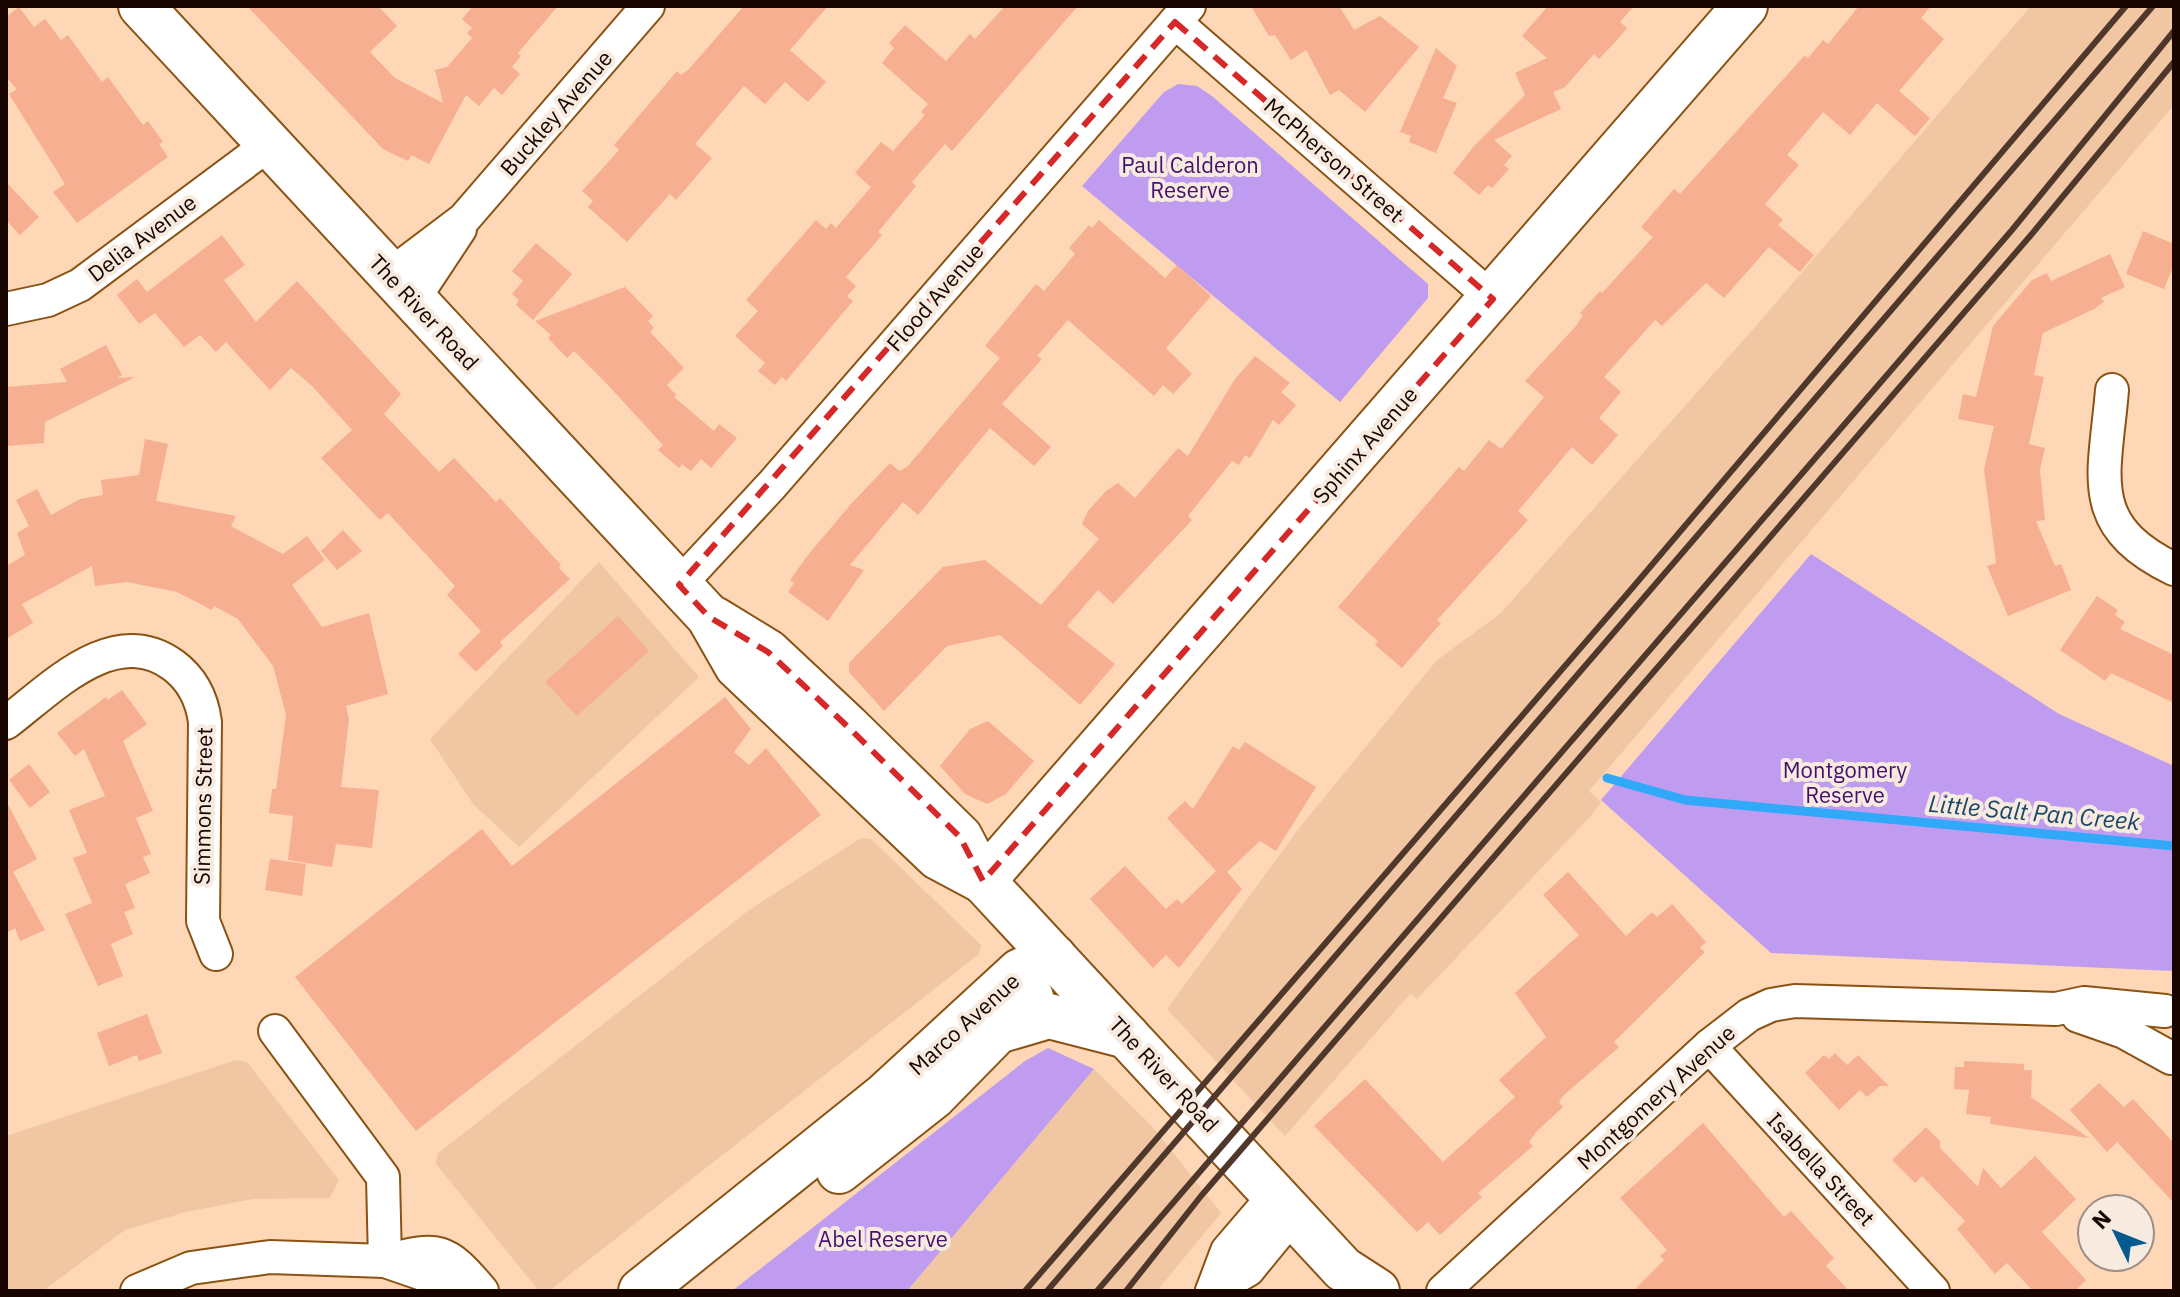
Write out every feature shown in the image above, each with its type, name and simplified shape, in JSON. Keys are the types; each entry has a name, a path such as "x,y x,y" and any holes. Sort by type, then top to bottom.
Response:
{"street":[{"name":"The River Road","path":"141,6 709,617 768,652 960,837 983,881 1358,1284"},
{"name":"Buckley Avenue","path":"402,287 648,6"},
{"name":"Sphinx Avenue","path":"983,881 1745,6"},
{"name":"McPherson Street","path":"1182,14 1493,299"},
{"name":"Flood Avenue","path":"679,585 771,486 1182,14"},
{"name":"Delia Avenue","path":"6,309 48,300 80,285 268,145"},
{"path":"2112,390 2105,478 2113,519 2123,537 2139,551 2174,569"},
{"name":"Simmons Street","path":"6,723 101,656 128,651 143,653 166,661 184,674 198,696 205,722 203,921 216,954"},
{"name":"Marco Avenue","path":"691,1291 710,1272 933,1097 1038,989 1054,957"},
{"name":"Marco Avenue","path":"641,1291 872,1106 1020,971 1054,957"},
{"name":"Montgomery Avenue","path":"1443,1291 1709,1046 1749,1015 1771,1005 1795,1001 2056,1009 2084,1003 2170,1007"},
{"path":"2170,1007 2159,1035 2172,1059"},
{"name":"Montgomery Avenue","path":"2056,1009 2124,1032 2172,1059"},
{"path":"1001,1030 1049,1016 1129,1037"},
{"path":"275,1031 383,1177 385,1261"},
{"name":"Isabella Street","path":"1709,1046 1933,1291"},
{"path":"1212,1291 1227,1251 1284,1205"},
{"path":"137,1291 191,1268 229,1261 270,1257 385,1261 427,1250 439,1252 453,1261 482,1291"},
{"path":"385,1261 423,1274 446,1291"}],"highlighted area":[{"path":"1175,22 1493,299 983,881 960,837 847,726 768,652 709,617 679,585"}],"shaded area":[{"path":"2031,6 2174,6 2174,105 1589,791 1601,802 1590,817 1417,999 1410,994 1285,1136 1167,1009 1300,827 1437,660 1501,613 1755,327"},
{"path":"599,562 699,677 519,847 473,804 430,739"},
{"path":"861,838 871,839 981,945 979,954 549,1291 539,1291 436,1164 437,1154 749,910"},
{"path":"236,1060 247,1062 339,1180 330,1198 253,1199 186,1212 125,1230 43,1291 6,1291 6,1136"},
{"path":"1094,1069 1151,1125 1221,1213 1157,1291 907,1291"}],"green space":[{"name":"Paul Calderon Reserve","path":"1178,84 1197,86 1212,96 1428,284 1428,298 1340,402 1082,186 1164,92"},
{"name":"Montgomery Reserve","path":"1811,554 2059,714 2174,766 2174,971 1771,953 1601,800"},
{"name":"Abel Reserve","path":"1048,1048 1094,1069 907,1291 732,1291 1025,1061"}],"building":[{"path":"247,6 378,6 397,26 370,52 395,78 443,103 435,70 447,67 472,38 467,33 472,28 462,19 473,6 558,6 518,53 521,56 512,67 520,74 502,95 494,88 479,106 466,95 429,164 411,155 408,161 383,149"},
{"path":"744,6 828,6 790,50 826,82 808,102 785,82 765,104 744,86 695,144 712,158 676,200 670,194 627,242 588,207 593,201 582,191 619,150 614,145 677,71 681,75 689,69"},
{"path":"1005,6 1078,6 952,151 945,144 912,182 916,186 878,232 882,235 846,277 856,286 847,296 853,301 786,381 782,377 775,385 758,371 765,363 735,336 758,311 746,300 816,220 826,229 831,223 836,228 871,187 855,173 881,142 893,151 925,115 921,112 928,104 882,63 894,48 889,43 905,25 946,61 970,34 975,39"},
{"path":"1251,6 1339,6 1354,30 1380,16 1419,47 1365,112 1339,90 1330,95 1306,50 1291,60 1275,35 1269,36"},
{"path":"1548,6 1634,6 1620,22 1627,28 1618,39 1599,59 1594,54 1565,87 1553,92 1561,109 1494,140 1512,156 1504,165 1509,169 1492,188 1488,185 1479,195 1453,173 1474,146 1525,95 1515,73 1547,58 1522,36"},
{"path":"1859,6 1931,6 1921,18 1944,39 1899,91 1930,118 1915,136 1877,103 1850,135 1823,112 1787,155 1799,165 1765,204 1783,220 1778,225 1814,255 1800,272 1769,247 1724,298 1706,283 1662,326 1655,320 1604,377 1621,392 1599,418 1618,435 1592,465 1572,447 1518,511 1528,520 1437,620 1441,623 1402,668 1375,645 1378,641 1338,607 1459,467 1464,471 1489,440 1501,449 1544,397 1525,381 1576,326 1583,315 1580,313 1653,237 1641,227 1674,189 1680,194 1804,56 1808,58 1823,40 1828,44"},
{"path":"19,7 34,27 45,19 61,40 68,35 102,82 108,77 143,125 148,121 163,142 159,144 168,157 77,223 53,192 65,184 9,94 17,89 6,77 6,17"},
{"path":"1436,48 1457,66 1443,98 1457,103 1436,153 1409,142 1411,136 1400,132"},
{"path":"6,182 39,217 20,235 6,220"},
{"path":"1099,220 1165,278 1177,265 1211,296 1166,348 1192,374 1173,394 1163,385 1154,396 1068,320 1037,356 1042,359 1002,404 1051,447 1034,466 990,428 918,515 903,502 850,565 864,570 828,621 788,592 794,583 790,580 851,504 890,463 899,471 907,467 1000,358 985,346 1036,284 1044,291 1075,254 1069,248 1089,225 1092,228"},
{"path":"2143,231 2174,244 2174,264 2164,289 2126,274"},
{"path":"222,235 245,265 224,280 256,322 297,281 401,394 384,414 439,472 454,458 496,502 500,498 570,579 500,642 503,646 476,672 458,654 481,631 447,595 455,586 388,513 380,520 321,458 352,430 312,386 291,368 270,390 226,342 216,352 200,335 184,347 155,313 139,324 117,295 137,279 147,292"},
{"path":"536,243 572,274 533,320 516,305 519,300 512,294 523,281 512,271"},
{"path":"2110,254 2125,287 2101,298 2104,302 2094,309 2043,333 2034,375 2044,377 2029,444 2045,448 2040,470 2045,520 2036,521 2055,566 2061,564 2071,590 2008,616 1987,566 1996,563 1984,469 1994,426 1958,419 1963,394 1976,397 1993,326 2032,280 2047,273 2051,281"},
{"path":"625,287 653,316 648,321 654,328 650,332 684,368 667,385 676,395 674,397 714,431 719,424 737,438 711,468 701,459 691,471 682,464 679,468 658,450 663,445 607,384 574,351 567,358 548,338 551,335 535,321"},
{"path":"106,345 122,375 117,378 135,377 45,422 44,443 6,446 6,387 67,382 60,369"},
{"path":"1255,356 1290,383 1281,392 1296,405 1279,425 1273,420 1250,458 1245,455 1239,465 1232,461 1188,516 1192,520 1113,604 1098,590 1067,626 1115,664 1080,705 1000,635 947,646 884,711 849,672 849,663 943,567 985,560 1041,605 1099,539 1082,524 1088,511 1118,483 1135,498 1178,448 1188,456 1235,379"},
{"path":"145,439 168,444 156,501 236,516 231,526 283,554 307,536 325,560 292,585 322,627 369,613 388,694 346,706 349,719 341,787 379,790 372,848 336,844 332,867 288,860 293,816 269,813 272,789 276,789 286,715 273,666 238,619 177,592 127,582 95,586 92,566 22,604 33,623 6,639 6,566 25,555 17,533 29,526 16,500 37,489 51,515 80,499 103,495 101,480 139,475"},
{"path":"343,530 362,551 337,570 321,551"},
{"path":"2097,596 2118,610 2115,615 2125,622 2120,629 2174,655 2174,703 2111,673 2105,681 2060,650"},
{"path":"618,616 649,651 577,716 545,682"},
{"path":"122,690 147,724 123,741 153,811 136,818 151,854 143,857 150,873 125,884 135,908 124,912 133,934 111,944 123,976 98,986 65,914 92,903 73,858 87,853 69,810 105,796 84,749 75,756 57,733 106,697 108,700"},
{"path":"725,697 751,729 734,752 749,765 766,748 821,815 416,1131 295,977 482,829 512,866"},
{"path":"988,721 1034,761 1006,794 987,804 965,794 940,766 970,729"},
{"path":"1245,742 1316,787 1276,851 1260,841 1227,872 1242,889 1179,968 1166,955 1153,968 1090,899 1125,866 1166,909 1177,899 1182,904 1216,871 1167,818 1185,801 1193,809 1233,746 1239,750"},
{"path":"29,764 50,792 30,808 9,780"},
{"path":"6,801 37,859 13,872 45,930 20,941 15,928 6,933"},
{"path":"270,859 306,864 302,896 265,890"},
{"path":"1568,872 1626,936 1652,912 1657,917 1672,904 1706,942 1700,948 1705,952 1614,1042 1619,1047 1564,1095 1559,1102 1563,1107 1529,1142 1533,1146 1478,1193 1482,1197 1440,1235 1428,1222 1417,1232 1314,1126 1365,1079 1443,1162 1515,1097 1499,1080 1546,1037 1515,993 1579,935 1543,895"},
{"path":"147,1014 162,1053 139,1061 137,1055 109,1066 97,1033"},
{"path":"1835,1053 1847,1065 1858,1055 1889,1086 1880,1086 1867,1097 1860,1090 1839,1110 1805,1073 1824,1055 1829,1059"},
{"path":"1964,1061 2024,1064 2024,1070 2032,1070 2031,1097 2089,1138 1990,1124 1991,1117 1966,1114 1969,1090 1954,1089 1955,1067 1964,1067"},
{"path":"2099,1083 2124,1107 2133,1099 2174,1143 2174,1203 2117,1142 2107,1152 2070,1110"},
{"path":"1703,1123 1784,1217 1791,1211 1834,1258 1826,1266 1849,1291 1633,1291 1664,1260 1660,1256 1667,1250 1620,1198"},
{"path":"1926,1127 1940,1141 1940,1148 1978,1187 1983,1168 2001,1188 2035,1156 2076,1199 2042,1232 2076,1269 2076,1273 2086,1280 2075,1291 2033,1291 2007,1263 1995,1274 1957,1229 1965,1221 1922,1176 1915,1183 1892,1160"}],"waterway":[{"name":"Little Salt Pan Creek","path":"1607,778 1685,800 2174,846"}],"railway":[{"path":"1025,1291 1628,593 2126,6"},
{"path":"1047,1291 2153,6"},
{"path":"1097,1291 2012,230 2174,31"},
{"path":"1126,1291 1201,1196 2031,235 2174,62"}]}
